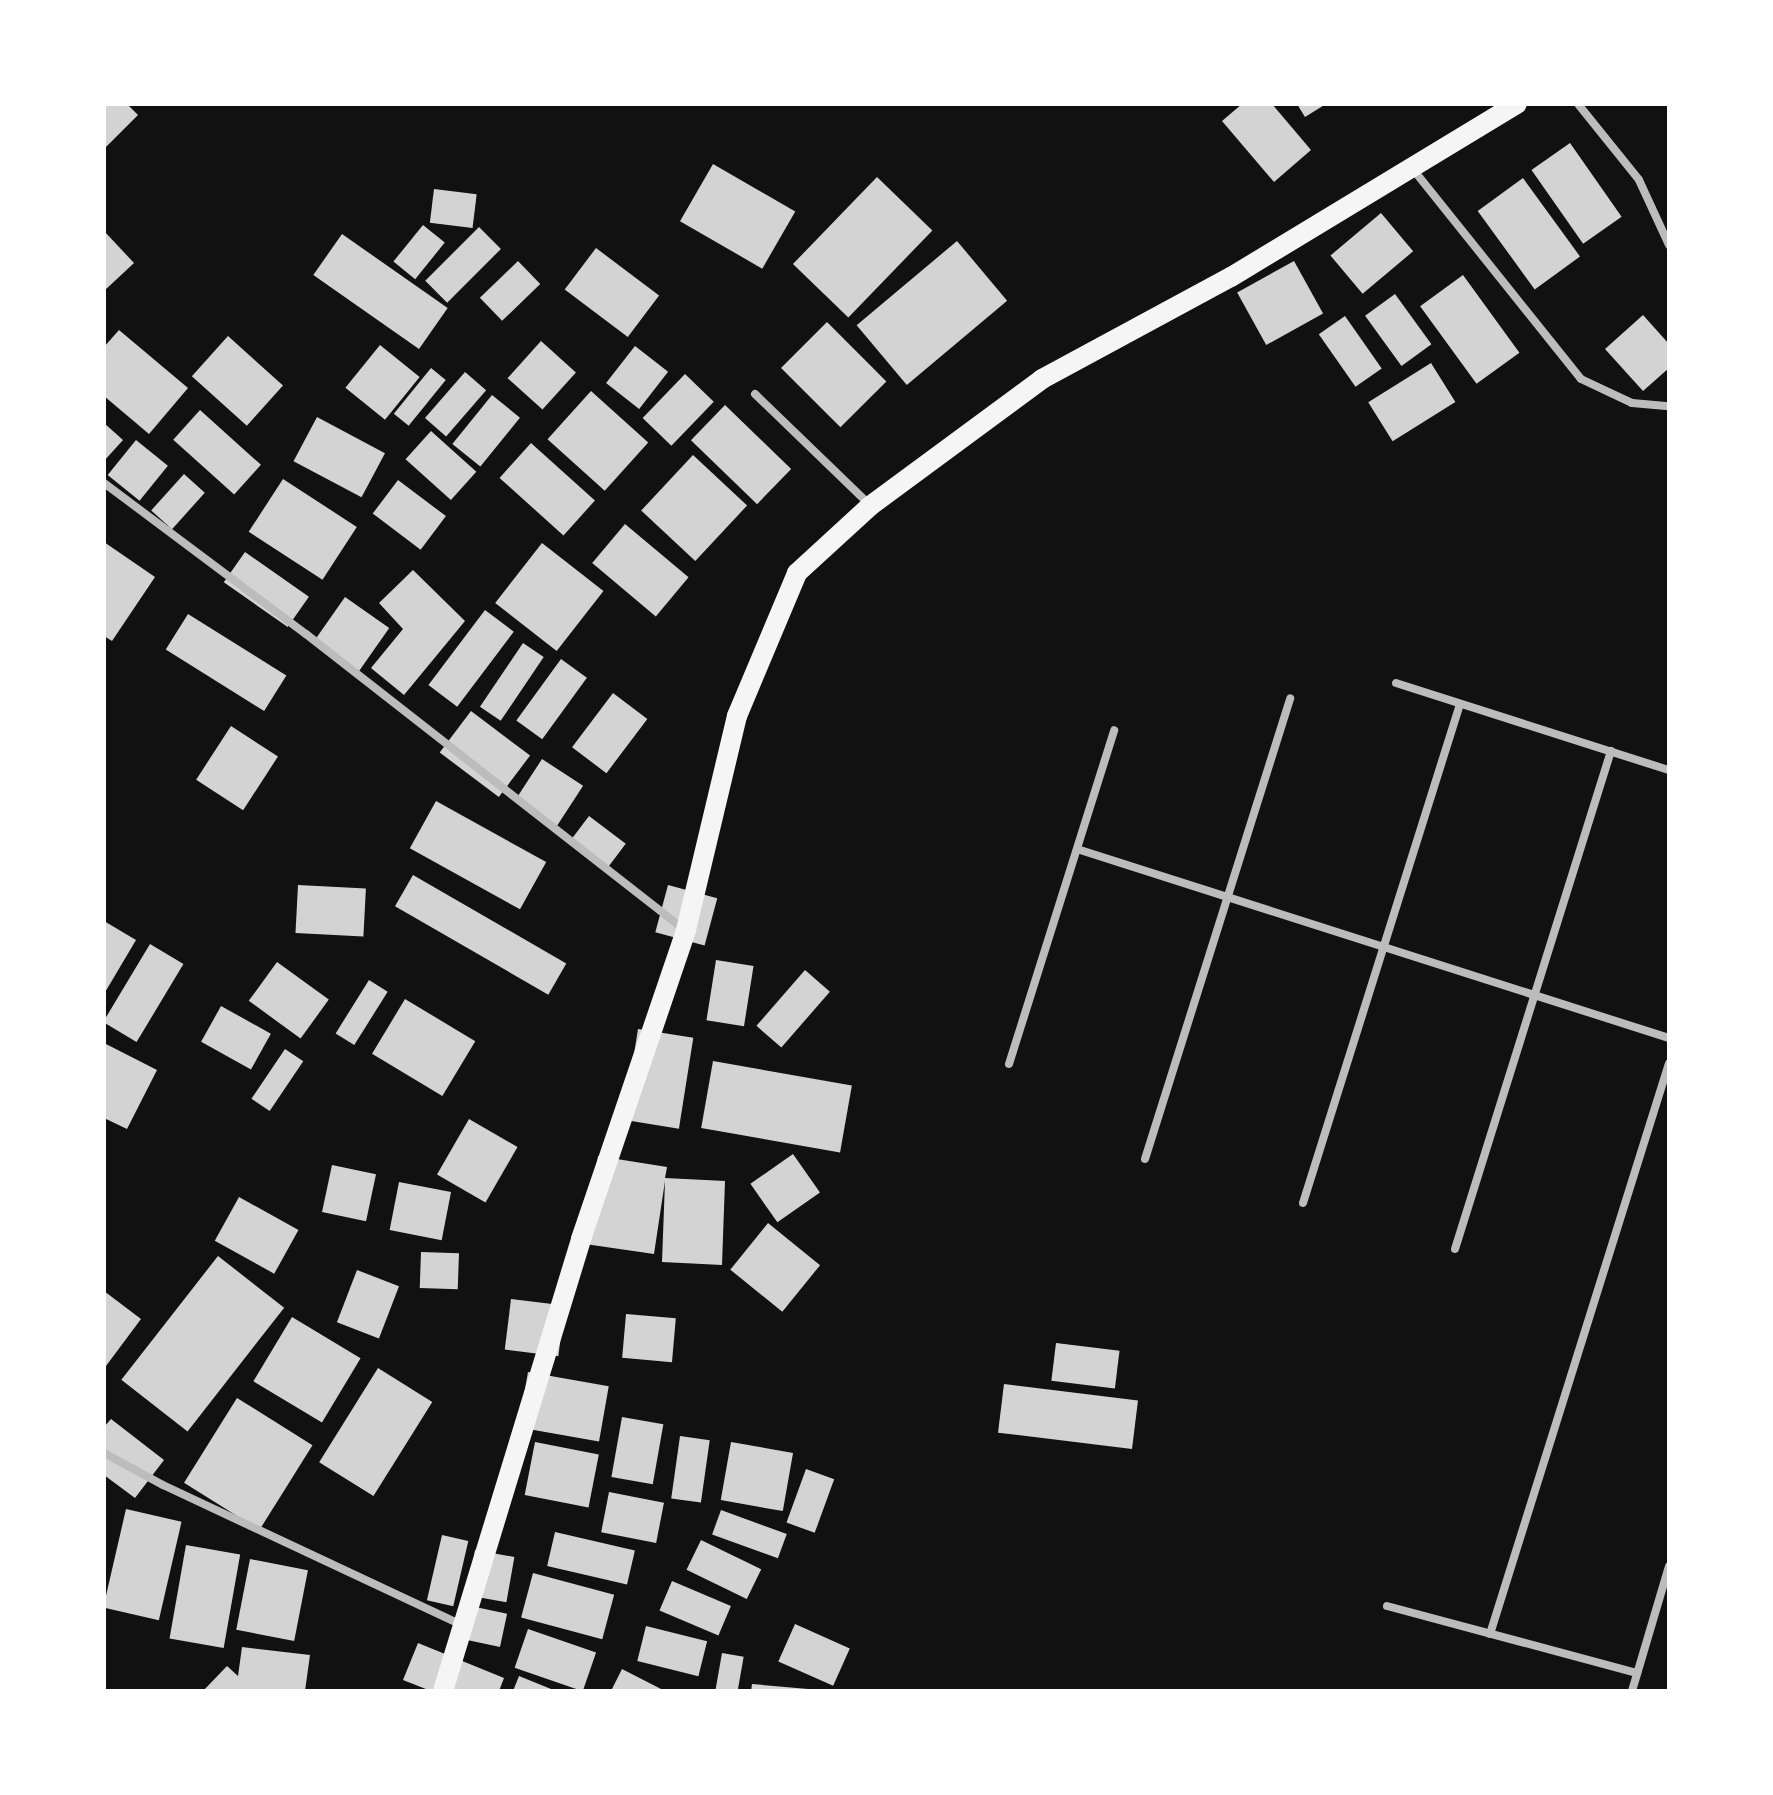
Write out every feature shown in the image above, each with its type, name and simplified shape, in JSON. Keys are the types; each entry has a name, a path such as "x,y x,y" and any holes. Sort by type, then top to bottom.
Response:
{"main road":[{"path":"443,1691 581,1239 686,930 737,716 797,573 870,506 1042,379 1231,277 1517,104"}],"street":[{"path":"1578,104 1639,180 1669,245"},
{"path":"1412,167 1581,379 1632,403 1669,406"},
{"path":"755,394 870,506"},
{"path":"104,483 306,634 686,930"},
{"path":"1396,683 1669,770"},
{"path":"1145,1159 1290,698"},
{"path":"1303,1203 1460,704"},
{"path":"1009,1064 1114,730"},
{"path":"1455,1249 1611,751"},
{"path":"1077,849 1669,1038"},
{"path":"1490,1634 1669,1063"},
{"path":"104,1453 163,1485 464,1626"},
{"path":"1632,1691 1669,1566"},
{"path":"1387,1606 1637,1673"}],"building":[{"path":"104,104 127,104 138,115 104,149"},
{"path":"1242,104 1272,104 1311,150 1274,182 1222,121"},
{"path":"1297,104 1326,104 1305,117"},
{"path":"1570,143 1622,217 1583,244 1531,170"},
{"path":"713,164 795,212 762,269 680,221"},
{"path":"877,177 932,230 848,318 793,264"},
{"path":"1523,178 1580,256 1535,289 1478,211"},
{"path":"434,189 477,194 473,228 430,223"},
{"path":"1381,213 1413,251 1363,294 1330,255"},
{"path":"423,225 445,243 415,279 393,262"},
{"path":"479,227 501,249 447,303 425,281"},
{"path":"104,231 134,263 104,291"},
{"path":"342,234 448,308 419,349 313,275"},
{"path":"957,241 1007,301 907,385 857,325"},
{"path":"596,248 659,296 628,337 565,290"},
{"path":"518,261 540,284 502,321 480,298"},
{"path":"1294,261 1323,313 1266,345 1237,293"},
{"path":"1463,275 1519,353 1477,384 1420,306"},
{"path":"1395,294 1431,344 1402,366 1365,316"},
{"path":"1643,315 1669,344 1669,368 1643,391 1605,349"},
{"path":"1345,316 1382,368 1355,387 1319,334"},
{"path":"827,322 886,381 840,427 781,368"},
{"path":"119,330 188,388 149,434 104,396 104,347"},
{"path":"228,336 283,386 247,426 192,376"},
{"path":"541,341 576,372 542,410 508,378"},
{"path":"380,345 420,377 385,420 345,388"},
{"path":"635,346 668,372 639,409 606,383"},
{"path":"1431,363 1455,402 1393,441 1368,402"},
{"path":"431,368 446,380 409,426 394,414"},
{"path":"465,372 486,390 446,436 425,418"},
{"path":"685,374 714,402 671,446 643,418"},
{"path":"591,391 648,443 605,491 548,439"},
{"path":"492,395 520,418 480,467 452,444"},
{"path":"725,405 791,469 757,504 691,440"},
{"path":"200,410 261,465 234,495 173,440"},
{"path":"317,417 385,453 362,497 294,461"},
{"path":"104,423 123,440 104,461"},
{"path":"431,431 476,472 451,500 406,459"},
{"path":"136,440 168,466 140,501 108,475"},
{"path":"531,443 595,501 563,535 500,478"},
{"path":"693,455 747,505 695,561 641,511"},
{"path":"184,474 205,493 172,529 151,510"},
{"path":"283,479 357,527 322,580 249,532"},
{"path":"398,480 446,516 421,550 373,514"},
{"path":"625,524 689,577 656,616 592,563"},
{"path":"104,542 155,577 112,641 104,636"},
{"path":"542,543 603,591 557,651 495,603"},
{"path":"245,552 309,597 288,627 224,582"},
{"path":"413,570 465,621 404,695 371,668 403,629 379,603"},
{"path":"345,597 389,628 358,673 313,642"},
{"path":"485,610 514,632 457,707 428,685"},
{"path":"188,614 286,675 264,711 166,650"},
{"path":"523,643 544,657 501,721 480,707"},
{"path":"561,659 587,678 542,739 516,720"},
{"path":"613,693 647,719 606,773 572,747"},
{"path":"471,711 530,756 499,797 440,753"},
{"path":"231,726 278,756 243,810 196,780"},
{"path":"542,759 583,786 556,827 515,800"},
{"path":"436,801 546,862 520,909 410,848"},
{"path":"589,816 626,844 606,869 570,842"},
{"path":"413,875 566,963 548,995 395,906"},
{"path":"298,885 366,889 363,936 295,933"},
{"path":"668,885 717,898 705,946 655,932"},
{"path":"104,921 136,940 104,994"},
{"path":"150,944 183,964 137,1042 104,1021"},
{"path":"716,960 754,966 744,1026 706,1020"},
{"path":"277,962 329,1000 301,1038 249,1001"},
{"path":"805,970 830,992 781,1047 756,1026"},
{"path":"369,980 388,992 354,1045 336,1033"},
{"path":"405,999 475,1041 442,1096 372,1054"},
{"path":"221,1006 271,1034 251,1069 201,1042"},
{"path":"638,1029 693,1038 679,1129 624,1120"},
{"path":"104,1043 157,1070 127,1129 104,1118"},
{"path":"285,1049 303,1061 270,1111 251,1099"},
{"path":"713,1061 852,1085 840,1152 701,1128"},
{"path":"469,1119 517,1147 485,1202 437,1174"},
{"path":"793,1154 820,1193 777,1222 750,1184"},
{"path":"598,1156 667,1167 665,1178 725,1181 722,1265 662,1262 665,1181 654,1254 585,1244"},
{"path":"332,1165 376,1174 366,1221 322,1212"},
{"path":"399,1182 451,1192 442,1240 390,1230"},
{"path":"239,1197 298,1230 274,1274 215,1241"},
{"path":"768,1223 820,1265 782,1312 730,1270"},
{"path":"421,1252 459,1253 458,1289 420,1288"},
{"path":"218,1256 284,1308 188,1431 121,1380"},
{"path":"357,1270 399,1286 379,1338 337,1322"},
{"path":"104,1291 141,1319 106,1366 104,1365"},
{"path":"511,1299 565,1306 558,1356 505,1350"},
{"path":"626,1314 676,1318 672,1362 622,1358"},
{"path":"292,1317 361,1358 322,1422 253,1381"},
{"path":"1056,1343 1120,1351 1115,1389 1051,1381"},
{"path":"378,1368 432,1402 373,1496 319,1462"},
{"path":"528,1372 609,1386 599,1441 518,1427"},
{"path":"1004,1384 1138,1400 1132,1449 998,1433"},
{"path":"237,1398 312,1445 259,1530 184,1483"},
{"path":"622,1417 663,1424 653,1484 611,1477"},
{"path":"111,1419 164,1460 135,1498 104,1475 104,1427"},
{"path":"680,1436 710,1440 701,1503 671,1498"},
{"path":"535,1442 599,1454 589,1507 525,1495"},
{"path":"731,1442 793,1453 783,1511 721,1500"},
{"path":"806,1469 834,1479 815,1533 787,1523"},
{"path":"609,1492 664,1503 656,1543 601,1532"},
{"path":"126,1509 182,1522 159,1620 104,1608"},
{"path":"721,1510 787,1534 778,1558 712,1534"},
{"path":"555,1532 635,1550 627,1585 547,1566"},
{"path":"442,1535 468,1541 453,1606 427,1600"},
{"path":"701,1540 761,1569 747,1599 687,1570"},
{"path":"186,1545 240,1555 224,1648 170,1639"},
{"path":"475,1550 514,1557 506,1602 467,1595"},
{"path":"250,1559 308,1570 294,1641 236,1630"},
{"path":"533,1573 614,1595 602,1639 521,1617"},
{"path":"672,1581 731,1606 718,1635 659,1610"},
{"path":"466,1605 507,1614 500,1647 459,1638"},
{"path":"795,1624 850,1648 833,1686 778,1661"},
{"path":"646,1626 707,1641 698,1676 637,1661"},
{"path":"528,1629 596,1652 583,1691 515,1668"},
{"path":"418,1643 504,1678 499,1691 431,1691 403,1680"},
{"path":"242,1647 310,1655 305,1691 203,1691 227,1666 238,1676"},
{"path":"722,1653 744,1657 738,1691 715,1690"},
{"path":"622,1669 665,1691 611,1691"},
{"path":"519,1676 556,1691 513,1691"},
{"path":"752,1684 808,1689 808,1691 751,1691"}]}
